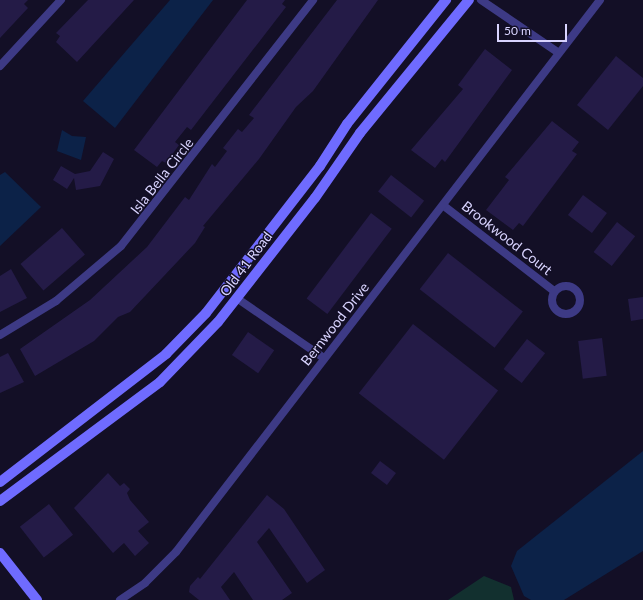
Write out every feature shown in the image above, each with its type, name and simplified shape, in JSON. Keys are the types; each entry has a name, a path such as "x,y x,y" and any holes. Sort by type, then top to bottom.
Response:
{"street":[{"path":"0,66 61,0"},
{"name":"Isla Bella Circle","path":"0,335 56,301 121,246 313,0"},
{"name":"Old 41 Road","path":"0,482 166,354 226,290 320,166 347,124 446,0"},
{"name":"Old 41 Road","path":"0,501 160,382 238,299 360,133 469,0"},
{"path":"481,0 559,53"},
{"name":"Bernwood Drive","path":"120,600 145,583 176,552 324,358 444,206 600,0"},
{"name":"Brookwood Court","path":"444,206 554,291"},
{"path":"226,290 324,358"},
{"path":"0,553 37,600"}],"green space":[{"path":"484,576 511,587 514,600 448,600"}],"water":[{"path":"170,0 213,0 115,128 83,101"},
{"path":"62,130 72,136 86,137 81,160 57,151"},
{"path":"5,172 41,207 0,246 0,175"},
{"path":"643,451 643,551 564,600 531,600 524,596 511,566 517,551"}],"building":[{"path":"0,0 28,0 24,4 28,8 0,38"},
{"path":"88,0 134,0 77,62 56,42 60,36 56,33"},
{"path":"247,0 285,0 282,4 286,7 191,130 187,127 175,142 179,145 166,163 162,161 157,167 134,150"},
{"path":"337,0 378,0 313,91 296,107 259,159 203,226 205,227 195,243 130,312 118,317 94,341 35,376 20,349 90,300 147,247 185,197 189,200 212,164 215,167 227,151 223,148 238,129 242,132 254,118 249,115"},
{"path":"485,49 512,70 445,162 442,159 435,168 411,150 463,89 458,85"},
{"path":"616,56 643,78 643,86 608,130 577,105"},
{"path":"552,121 579,142 572,151 577,154 523,226 519,223 513,230 486,210 509,180 505,177"},
{"path":"103,152 114,159 100,186 76,190 74,178 67,189 53,180 61,166 75,174 90,171"},
{"path":"391,175 424,201 411,217 378,192"},
{"path":"583,195 607,213 592,233 568,215"},
{"path":"371,213 392,229 327,314 307,298"},
{"path":"617,222 635,236 612,266 594,252"},
{"path":"62,228 85,254 43,290 20,264"},
{"path":"448,253 523,311 495,348 420,289"},
{"path":"11,269 27,298 0,312 0,276"},
{"path":"643,297 643,319 631,321 628,299"},
{"path":"413,324 498,390 444,460 359,393"},
{"path":"248,332 274,350 258,373 232,355"},
{"path":"602,338 607,376 583,379 578,341"},
{"path":"527,339 545,353 522,383 504,369"},
{"path":"8,353 24,382 0,393 0,357"},
{"path":"380,461 396,473 387,485 371,473"},
{"path":"108,473 120,486 124,483 130,489 127,493 130,500 149,522 138,531 149,543 135,556 124,543 113,553 74,508"},
{"path":"267,495 284,509 325,570 307,583 269,528 257,542 292,593 282,600 253,600 234,572 221,587 230,600 199,600 189,592 190,586 198,577 200,579"},
{"path":"49,504 73,535 44,558 20,527"}]}
